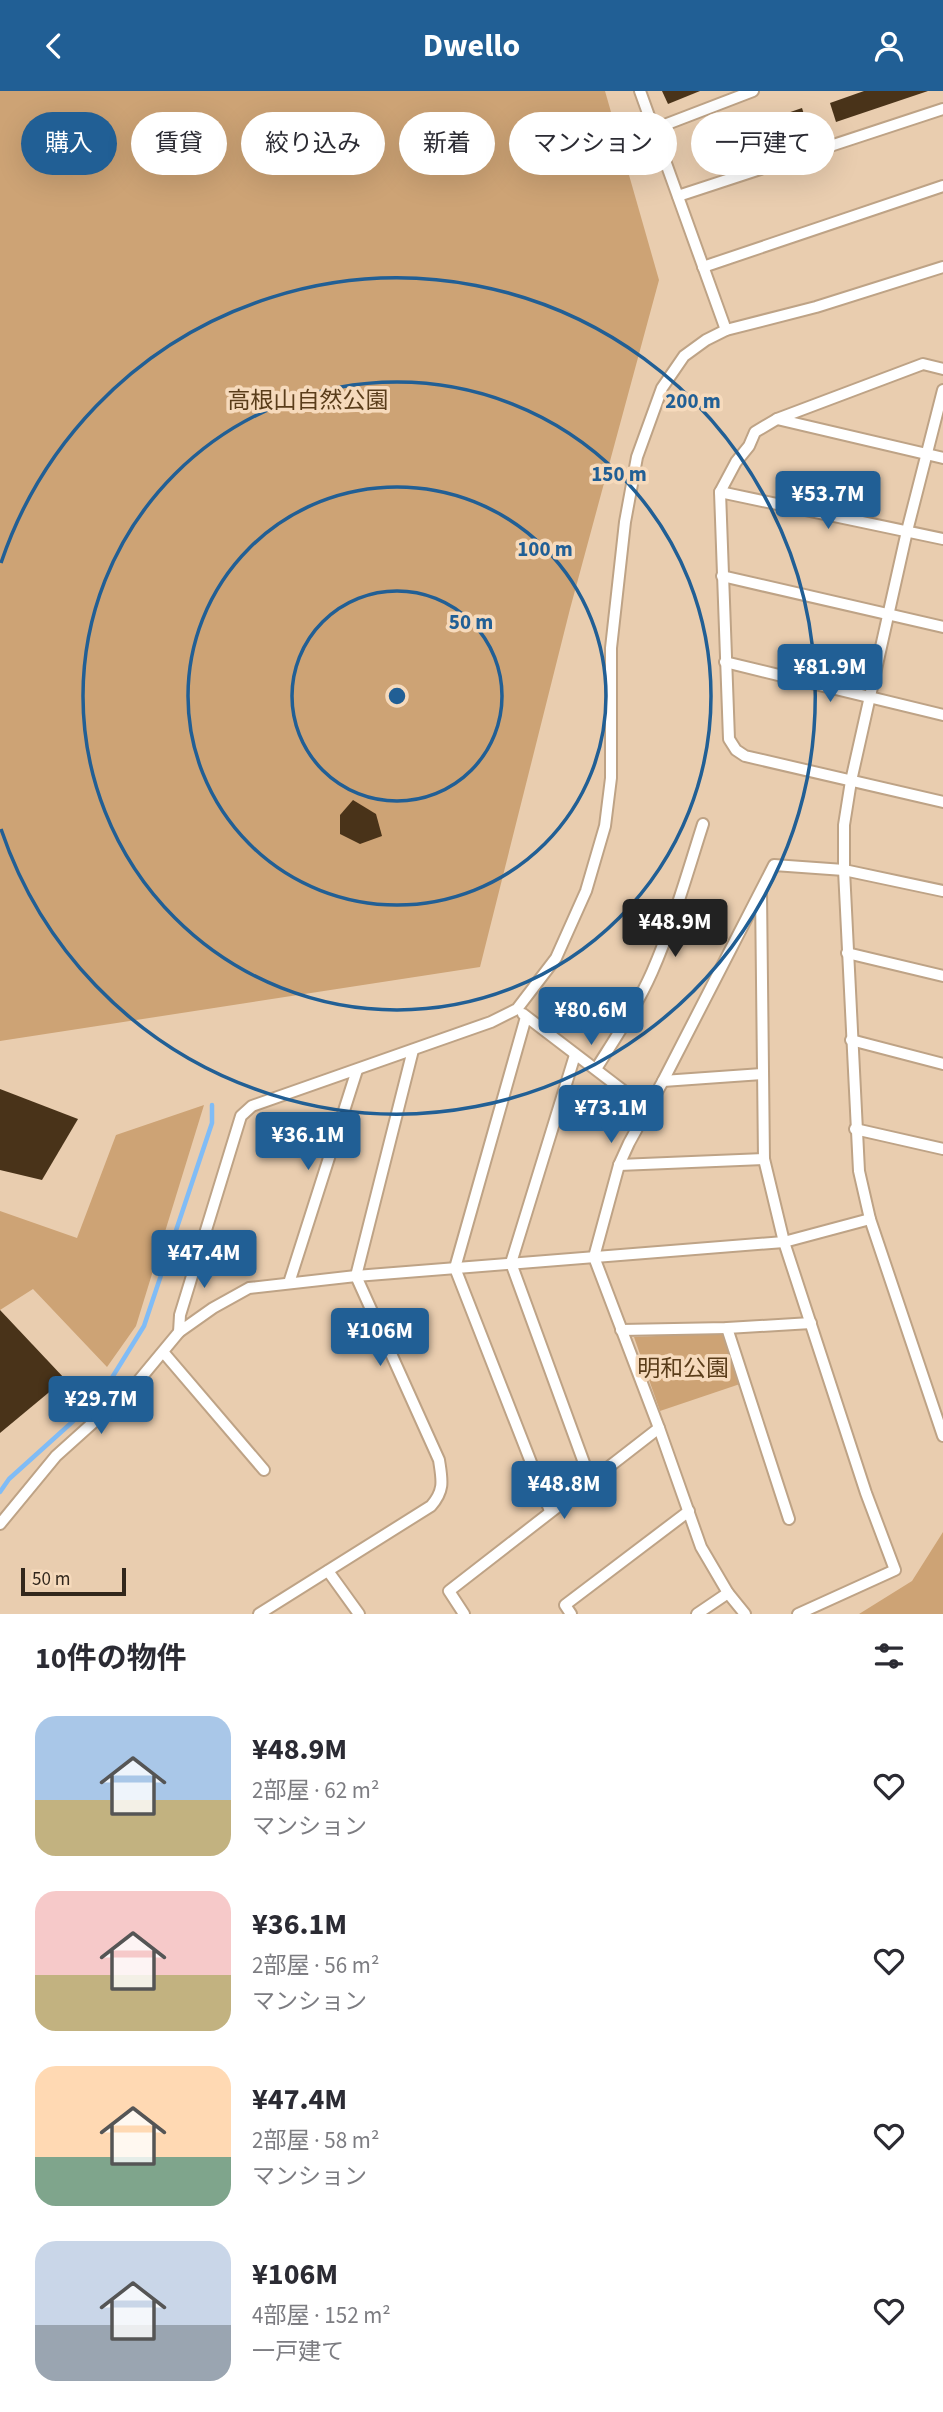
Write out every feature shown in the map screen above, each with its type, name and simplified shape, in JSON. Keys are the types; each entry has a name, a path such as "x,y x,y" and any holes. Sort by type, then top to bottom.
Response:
{"street":[{"path":"640,91 648,112"},
{"path":"677,120 753,91"},
{"path":"678,197 943,109"},
{"path":"670,175 726,330"},
{"path":"703,267 943,186"},
{"path":"550,1511 455,1268 522,1013 571,929 586,891 605,826 611,778 611,648 625,522 637,457 662,388 684,356 706,340 726,330 816,307 943,267"},
{"path":"943,369 923,363 777,419 755,432 750,446 736,462 720,492 729,739 736,750 745,756 943,802"},
{"path":"943,390 907,531 851,781 844,825 847,953 859,1171 870,1219 943,1436"},
{"path":"777,419 943,458"},
{"path":"720,492 943,539"},
{"path":"722,576 943,627"},
{"path":"725,662 943,715"},
{"path":"596,1069 651,974 664,943 702,824"},
{"path":"745,1614 728,1593 701,1547 594,1257 620,1165 646,1108 663,1081 774,865 844,870 943,891"},
{"path":"761,890 764,1159 784,1242 866,1493 895,1570 799,1614"},
{"path":"847,953 943,976"},
{"path":"179,1332 180,1315 241,1116 252,1106 522,1013"},
{"path":"522,1013 646,1108"},
{"path":"851,1040 943,1064"},
{"path":"259,1614 431,1506 439,1497 442,1482 439,1460 356,1276 413,1050"},
{"path":"575,1055 511,1263 591,1482"},
{"path":"289,1283 357,1070"},
{"path":"663,1081 762,1075"},
{"path":"855,1129 943,1149"},
{"path":"620,1165 764,1159"},
{"path":"0,1524 56,1456 135,1385 179,1332 213,1308 249,1288 356,1276 784,1242 870,1219"},
{"path":"621,1330 811,1323"},
{"path":"727,1328 789,1519"},
{"path":"164,1353 264,1470"},
{"path":"464,1614 449,1591 659,1428"},
{"path":"571,1614 565,1605 689,1511"},
{"path":"328,1571 359,1614"},
{"path":"697,1614 728,1593"}],"green space":[{"name":"高根山自然公園","path":"0,91 605,91 611,112 509,112 509,175 629,175 659,280 570,609 480,967 0,1041"},
{"path":"204,1105 136,1326 107,1367 33,1289 0,1310 0,1211 77,1238 116,1135"},
{"name":"明和公園","path":"725,1333 740,1384 660,1411 634,1337"},
{"path":"943,1532 943,1614 859,1614 912,1581"}],"building":[{"path":"662,91 700,91 668,104"},
{"path":"864,91 928,91 836,122 830,103"},
{"path":"353,800 376,814 382,836 360,844 340,834 340,815"},
{"path":"0,1089 78,1119 42,1180 0,1170"},
{"path":"0,1310 65,1379 0,1433"}],"waterway":[{"path":"0,1492 9,1479 100,1397 144,1326 212,1123 212,1105"}]}
